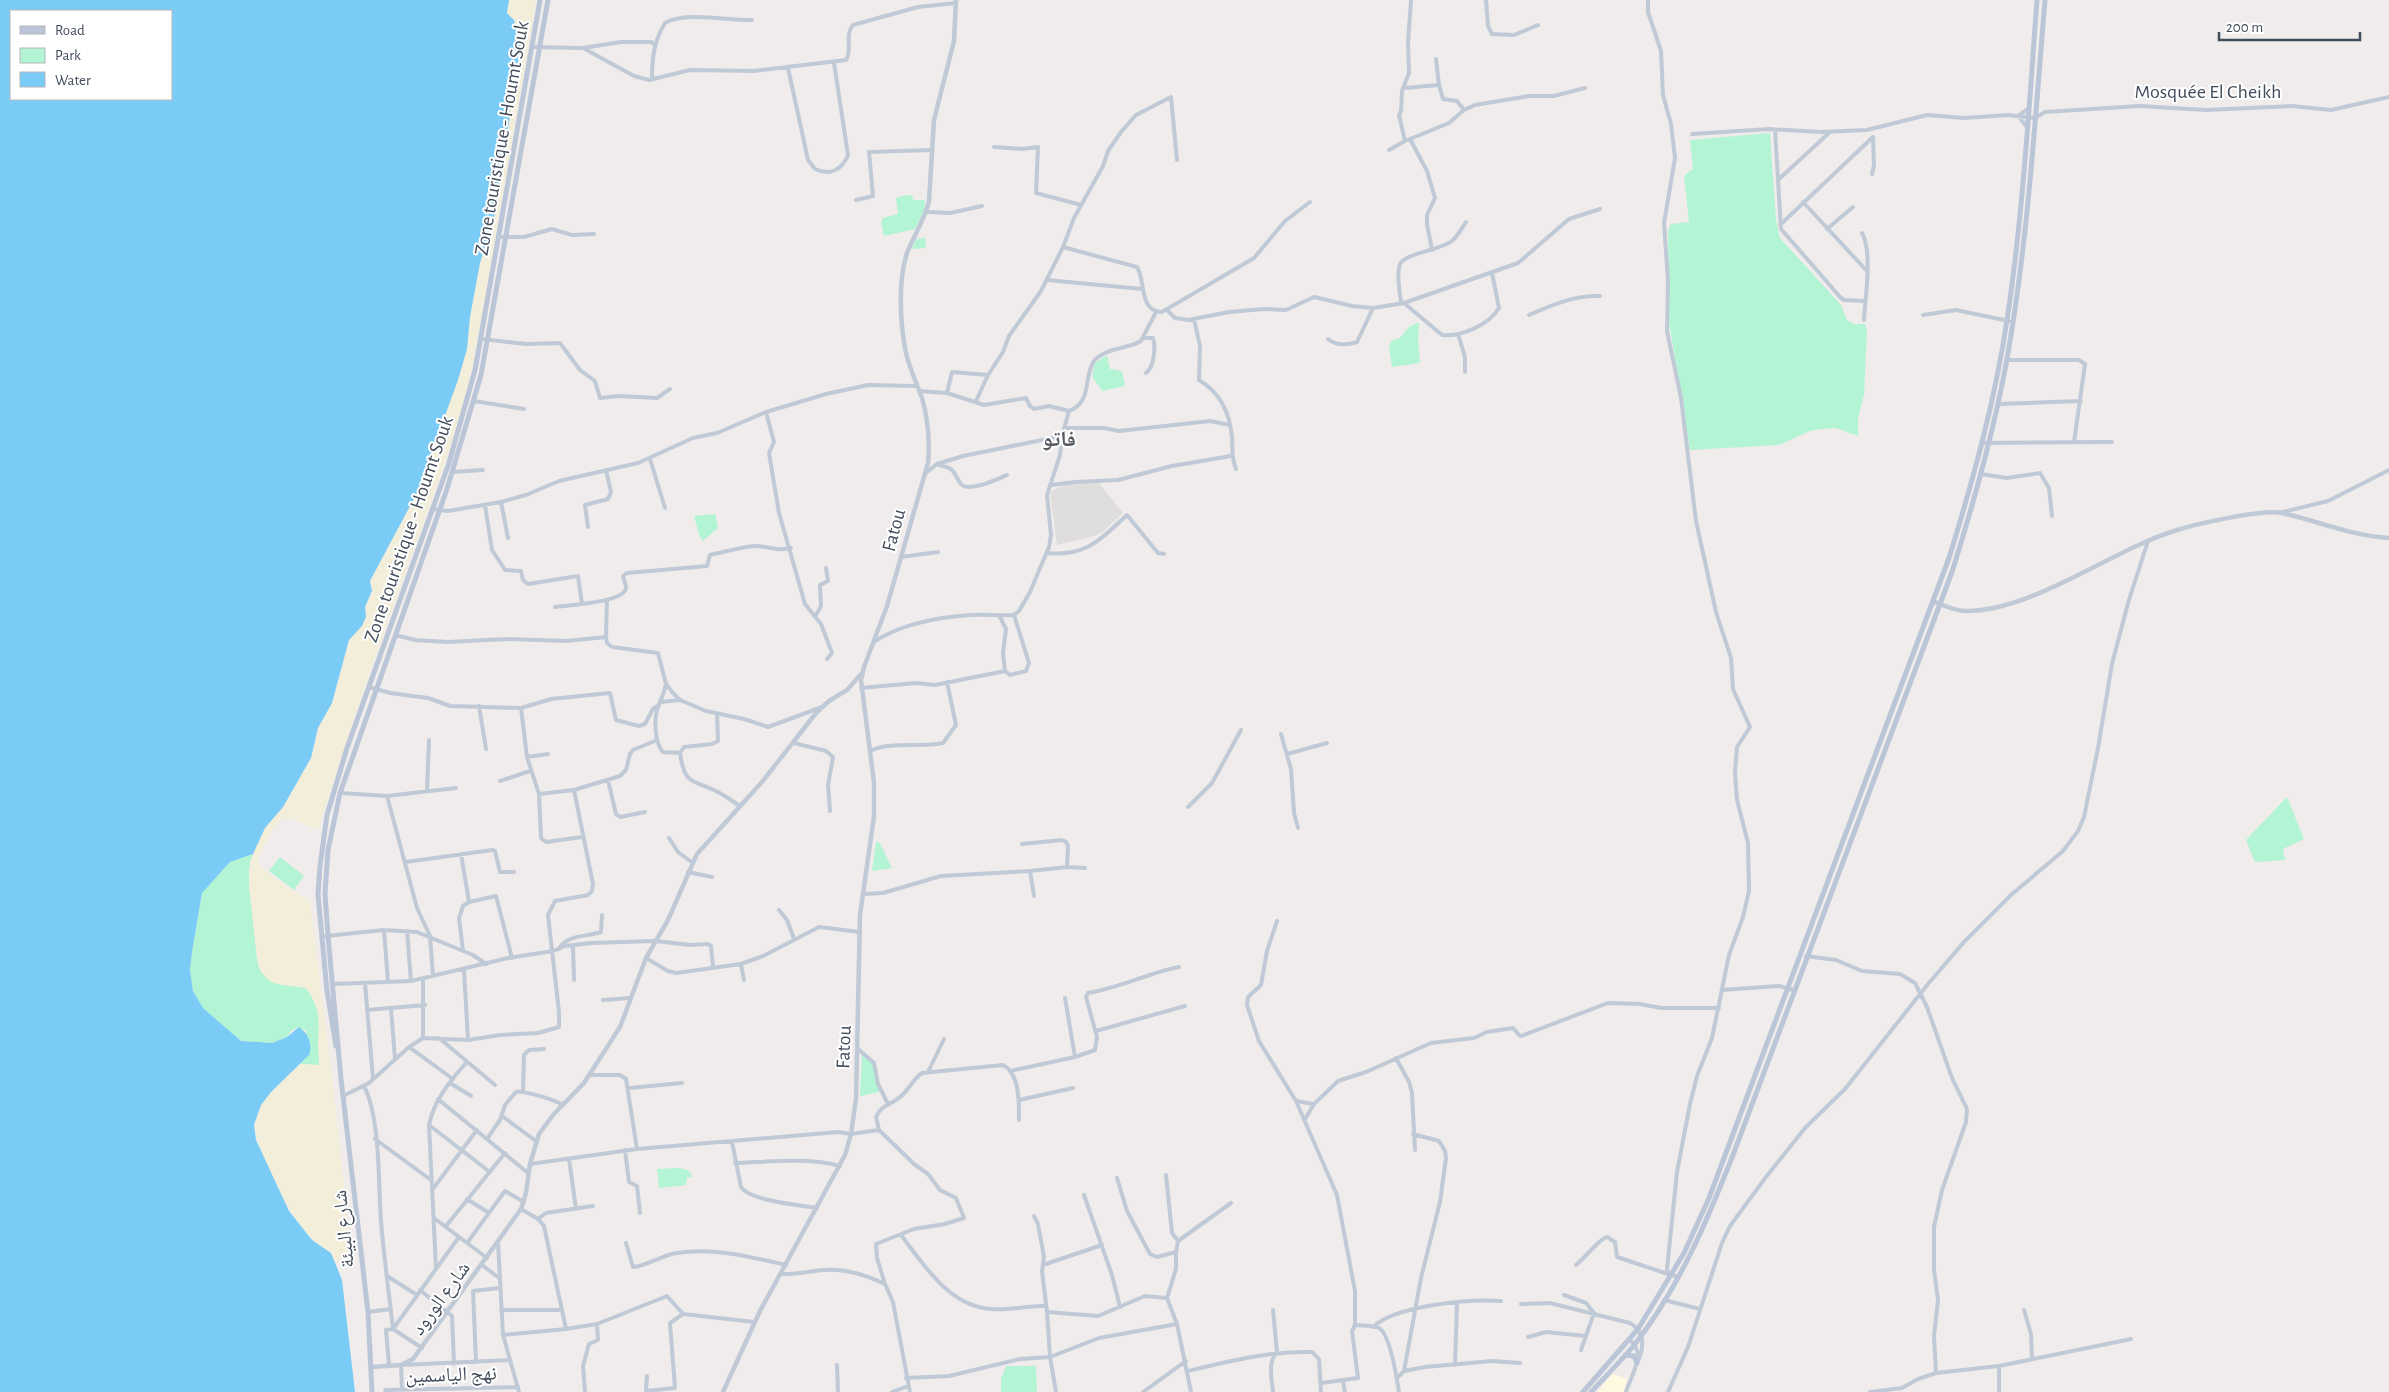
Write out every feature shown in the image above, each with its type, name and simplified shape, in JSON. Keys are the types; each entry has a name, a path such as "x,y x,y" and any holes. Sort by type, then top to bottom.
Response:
{"main road":[{"name":"Zone touristique - Houmt Souk","path":"340,1064 330,1019 321,936 320,866 327,815 369,687 457,438 482,339 540,0"},
{"path":"340,1064 325,894 331,830 340,793 452,472 474,401 489,340 538,47 548,0"},
{"path":"1583,1392 1630,1340 1640,1332 1664,1300 1701,1231 1733,1155 1806,956 1855,810 1934,602 1965,506 1982,443 2007,320 2028,118 2037,0"},
{"path":"1592,1392 1634,1344 1699,1221 1787,988 1861,812 1941,604 1981,474 2007,360 2024,236 2045,0"},
{"path":"2017,235 2024,236"},
{"path":"1855,810 1861,812"},
{"name":"شارع البيئة","path":"340,1064 368,1312 372,1392"},
{"path":"1726,1153 1733,1155"},
{"path":"1625,1355 1634,1356 1638,1363"}],"street":[{"path":"1405,141 1399,115 1410,69 1408,43 1411,0"},
{"path":"1486,0 1488,26 1492,34 1514,35 1538,25"},
{"path":"1648,0 1648,12 1661,51 1664,103 1674,149 1671,193 1664,223 1668,280 1667,331 1680,398 1696,521 1716,612 1731,658 1733,689 1750,727 1737,747 1735,773 1738,807 1748,843 1749,891 1743,917 1728,955 1712,1038 1696,1076 1681,1146 1669,1237 1670,1275"},
{"path":"583,48 634,76 652,80 690,70 754,71 834,63 847,58 849,35 853,25 918,7 956,2 954,41 937,105 931,150 927,212 950,213 982,206"},
{"path":"652,80 654,44 661,36 665,23 673,19 691,18 752,20"},
{"path":"532,47 583,48 621,42 652,42 654,44"},
{"path":"1436,59 1439,86 1443,99 1457,101 1464,110"},
{"path":"788,68 808,160 815,170 829,172 841,167 848,156 834,63"},
{"path":"1404,88 1439,86"},
{"path":"1389,150 1405,141 1449,124 1464,110 1479,104 1492,104 1528,96 1554,96 1585,88"},
{"path":"976,401 988,375 1003,352 1009,336 1032,305 1047,280 1074,218 1104,166 1108,151 1136,115 1171,97 1177,160"},
{"name":"Mosquée El Cheikh","path":"2035,118 2045,112 2125,106 2206,110 2292,106 2331,110 2389,97"},
{"path":"2036,104 2039,109 2045,112"},
{"path":"2018,116 2028,109"},
{"path":"1692,134 1775,130 1830,132 1872,130 1927,115 1964,118 2018,116 2035,118"},
{"path":"2018,116 2027,126"},
{"path":"1775,130 1780,225 1783,232 1840,298 1844,300 1865,301"},
{"path":"1872,130 1874,166 1872,174"},
{"path":"1778,180 1830,132"},
{"path":"1780,225 1872,137"},
{"path":"1410,139 1427,171 1435,198 1427,215 1432,250"},
{"path":"994,147 1022,149 1038,147 1036,193 1081,205"},
{"path":"856,200 873,196 868,152 931,150"},
{"path":"1156,312 1167,310 1254,258 1284,221 1310,202"},
{"path":"1803,202 1867,271"},
{"path":"1827,229 1853,206"},
{"path":"1167,310 1179,320 1229,312 1264,309 1286,310 1309,298 1317,297 1352,306 1373,308 1402,303 1492,273 1525,259 1540,242 1569,219 1600,209"},
{"name":"Fatou","path":"723,1392 755,1322 840,1166 852,1134 856,1099 862,894 874,816 874,783 861,689 862,673 875,641 914,508 927,472 928,433 925,410 905,348 902,279 907,256 927,212"},
{"path":"1466,222 1454,240 1432,250 1406,258 1400,264 1402,303 1442,335 1458,334 1488,321 1499,308 1492,273"},
{"path":"500,237 524,236 552,229 572,235 594,234"},
{"path":"1862,233 1866,240 1867,271 1864,320"},
{"path":"1063,247 1137,267 1141,274 1142,290 1149,305 1156,312"},
{"path":"1047,280 1142,290"},
{"path":"1529,315 1582,295 1600,296"},
{"path":"1328,339 1345,344 1357,342 1373,308"},
{"path":"1923,315 1956,310 2013,322"},
{"path":"919,391 947,393 984,405 1026,398 1034,409 1049,406 1069,411 1078,406 1084,397 1095,360 1103,354 1137,344 1144,338 1156,312"},
{"path":"1194,319 1200,346 1199,380 1219,397 1226,408 1230,425 1231,456 1236,468"},
{"path":"1458,334 1465,357 1465,372"},
{"path":"1144,338 1153,338 1156,350 1149,370 1146,373"},
{"path":"482,339 526,344 560,344 580,370 595,381 600,398 619,396 657,398 670,389"},
{"path":"2007,360 2083,362 2086,373 2074,442"},
{"path":"947,393 952,372 988,375"},
{"path":"432,509 438,511 464,509 526,495 559,481 650,459 682,443 717,433 766,412 858,386 878,384 916,386"},
{"path":"474,401 524,409"},
{"path":"1998,404 2081,401"},
{"path":"1005,671 1006,629 1024,604 1047,553 1051,535 1047,495 1060,455 1062,436 1069,411"},
{"path":"766,412 774,442 769,453 778,505 791,548 803,599 821,624 832,653 827,659"},
{"path":"1064,428 1104,428 1120,431 1210,421 1230,425"},
{"path":"927,472 937,464 963,456 1062,436"},
{"path":"1982,443 2112,442"},
{"path":"1051,485 1118,480 1172,466 1231,456"},
{"path":"650,459 665,508"},
{"path":"937,464 952,470 960,484 966,487 988,483 1007,475"},
{"path":"452,472 483,470"},
{"path":"588,527 585,505 608,499 611,492 606,470"},
{"path":"1934,602 1950,608 1972,610 2022,599 2174,531 2208,522 2280,513 2328,500 2389,470"},
{"path":"1981,474 2007,478 2040,473 2049,488 2052,516"},
{"path":"501,502 508,538"},
{"path":"485,505 492,550 505,570 520,571 523,580 528,584 578,576 582,604"},
{"path":"2280,513 2333,528 2389,538"},
{"path":"1047,553 1066,554 1084,549 1104,538 1127,515 1158,554 1164,554"},
{"path":"1668,1392 1682,1364 1722,1243 1730,1226 1746,1204 1798,1135 1845,1089 1926,986 1964,942 1995,910 2063,851 2078,831 2086,807 2112,664 2128,603 2148,541"},
{"path":"555,607 607,600 624,591 626,588 623,576 627,573 707,566 710,563 709,555 744,548 759,547 776,551 791,548"},
{"path":"901,556 938,552"},
{"path":"815,617 821,606 820,585 828,581 826,568"},
{"path":"607,600 607,643 612,647 658,653 666,684 680,700 716,714 744,719 768,727 822,707"},
{"path":"1937,614 1950,608"},
{"path":"875,641 892,631 944,618 973,615 999,616 1012,619"},
{"path":"999,616 1006,629"},
{"path":"847,690 947,682 1005,671 1007,674 1015,675 1026,671 1029,668 1012,619"},
{"path":"395,635 415,640 448,642 508,639 566,641 606,637"},
{"name":"Fatou","path":"498,1241 524,1202 528,1173 536,1141 545,1126 589,1075 620,1027 646,958 668,920 693,863 708,841 794,743 822,707 847,690 862,673"},
{"path":"870,751 878,747 943,743 956,725 947,682"},
{"path":"666,684 656,716 657,740 663,752 680,754"},
{"path":"369,687 390,693 428,698 444,705 521,708 551,699 610,693 616,720 640,726 645,724 650,713 660,704 680,700"},
{"path":"479,706 486,749"},
{"path":"521,708 527,757 539,794 539,830 543,841 582,837"},
{"path":"716,714 718,741 712,744 687,746 682,749 680,754 684,773 696,784 716,791 740,806"},
{"path":"1188,807 1200,798 1212,783 1241,730"},
{"path":"1281,734 1292,769 1294,813 1298,828"},
{"path":"427,791 430,740"},
{"path":"539,794 574,790 623,774 633,750 657,740"},
{"path":"794,743 826,751 833,757 828,785 830,810"},
{"path":"1287,754 1328,743"},
{"path":"527,757 548,754"},
{"path":"500,781 530,771"},
{"path":"608,780 616,814 620,816 646,812"},
{"path":"340,793 387,796 456,788"},
{"path":"343,1096 364,1086 409,1047 423,1038 468,1040 500,1035 538,1033 559,1026 553,951 547,921 552,904 558,900 588,895 592,891 592,876 582,837 574,790"},
{"path":"387,796 417,908 430,936 433,976"},
{"path":"669,838 678,852 693,863"},
{"path":"1022,844 1062,840 1066,842 1068,846 1067,867"},
{"path":"406,862 494,850 500,872 514,872"},
{"path":"461,854 469,902"},
{"path":"862,894 883,893 941,876 1067,867 1085,868"},
{"path":"1030,871 1034,896"},
{"path":"688,872 712,877"},
{"path":"464,950 460,913 463,906 469,902 492,896 498,899 512,958"},
{"path":"780,910 787,920 794,939"},
{"path":"558,950 564,942 571,939 601,932 602,915"},
{"path":"1277,921 1267,951 1262,985 1248,998 1248,1005 1264,1052 1296,1101 1331,1179 1340,1208 1355,1291 1355,1325 1352,1331 1359,1375 1356,1380 1321,1383"},
{"path":"646,958 668,972 676,972 741,964 763,956 819,926 860,932"},
{"path":"321,936 384,930 407,931 430,936 464,950 486,964"},
{"path":"384,930 388,982"},
{"path":"407,931 411,981"},
{"path":"333,984 411,981 573,946 655,941 691,945 709,944 713,967"},
{"path":"573,946 574,980"},
{"path":"1806,956 1836,960 1862,971 1900,974 1917,986 1952,1078 1967,1109 1966,1122 1942,1190 1934,1227 1934,1270 1938,1300 1934,1336 1936,1373"},
{"path":"741,964 744,980"},
{"path":"1010,1070 1075,1057 1095,1050 1096,1031 1086,997 1088,993 1116,987 1159,971 1179,967"},
{"path":"464,970 468,1040"},
{"path":"423,978 423,1038"},
{"path":"365,983 373,1079"},
{"path":"1722,990 1779,986 1793,990"},
{"path":"1917,986 1926,986"},
{"path":"604,1000 631,998"},
{"path":"1066,998 1075,1057"},
{"path":"1305,1119 1314,1104 1338,1081 1366,1072 1431,1043 1474,1038 1506,1028 1513,1028 1522,1036 1608,1003 1640,1004 1661,1008 1718,1008"},
{"path":"367,1010 424,1006"},
{"path":"1096,1031 1185,1006"},
{"path":"391,1008 395,1059"},
{"path":"439,1038 466,1063 495,1085"},
{"path":"928,1072 944,1039"},
{"path":"409,1047 471,1096"},
{"path":"523,1090 524,1055 529,1050 544,1049"},
{"path":"858,1049 874,1063 878,1084 888,1104"},
{"path":"1396,1058 1409,1082 1412,1093 1415,1150"},
{"path":"436,1268 431,1180 430,1125 432,1111 438,1099 466,1063"},
{"path":"910,1392 893,1302 880,1269 875,1249 876,1244 920,1227 945,1224 964,1218 956,1198 940,1190 928,1174 914,1164 879,1130 876,1117 880,1109 900,1097 914,1079 928,1072 1003,1065 1010,1070 1019,1100 1019,1120"},
{"path":"589,1075 623,1076 629,1088 637,1149"},
{"path":"629,1088 682,1083"},
{"path":"364,1086 371,1104 393,1329"},
{"path":"1019,1100 1073,1088"},
{"path":"487,1139 502,1116 502,1110 512,1096 523,1090 563,1105"},
{"path":"438,1099 528,1173"},
{"path":"1296,1101 1314,1104"},
{"path":"502,1116 536,1141"},
{"path":"430,1125 490,1172"},
{"path":"432,1190 477,1130"},
{"path":"530,1164 625,1150 838,1132 852,1134 879,1130"},
{"path":"1397,1378 1404,1371 1415,1309 1440,1202 1446,1158 1445,1151 1439,1141 1413,1134"},
{"path":"375,1139 431,1180"},
{"path":"732,1142 735,1163 744,1190 762,1198 817,1208"},
{"path":"625,1150 630,1182 637,1186 640,1213"},
{"path":"446,1226 505,1153"},
{"path":"569,1159 576,1209"},
{"path":"735,1163 831,1163 840,1166"},
{"path":"1166,1175 1172,1233 1178,1241"},
{"path":"1117,1178 1127,1211 1150,1254 1157,1257 1176,1252"},
{"path":"467,1243 506,1191 524,1202"},
{"path":"1084,1195 1102,1245 1120,1308"},
{"path":"467,1199 488,1213"},
{"path":"1191,1392 1177,1324 1167,1298 1176,1269 1178,1241 1231,1204"},
{"path":"538,1219 546,1213 593,1206"},
{"path":"520,1209 538,1219 546,1232 560,1310 566,1330"},
{"path":"1034,1216 1038,1224 1044,1257 1050,1357 1056,1392"},
{"path":"434,1218 487,1258"},
{"path":"901,1235 937,1281 962,1299 992,1309 1046,1306"},
{"path":"393,1329 459,1237"},
{"path":"1576,1264 1586,1257 1602,1239 1608,1237 1615,1242 1617,1257 1678,1277"},
{"path":"498,1241 503,1336 519,1392"},
{"name":"شارع الورود","path":"400,1365 413,1359 422,1349 498,1241"},
{"path":"626,1243 633,1267 662,1257 690,1251 728,1254 786,1265"},
{"path":"1043,1265 1102,1245"},
{"path":"482,1266 499,1278"},
{"path":"871,1278 876,1276 880,1269"},
{"path":"781,1274 797,1275 825,1270 846,1270 885,1284"},
{"path":"387,1276 417,1295"},
{"path":"476,1362 473,1291 499,1288"},
{"path":"420,1290 448,1312 453,1321 454,1364"},
{"path":"1564,1295 1586,1303 1594,1313"},
{"path":"503,1336 566,1330 597,1324 667,1296 683,1314"},
{"path":"1047,1312 1098,1316 1145,1296 1167,1298"},
{"path":"1373,1327 1380,1320 1415,1309 1477,1299 1501,1301"},
{"path":"1664,1300 1700,1309"},
{"path":"1455,1365 1457,1302"},
{"path":"1521,1304 1550,1303 1630,1323 1640,1332 1643,1348 1626,1392"},
{"path":"368,1312 391,1309"},
{"path":"501,1310 560,1310"},
{"path":"1273,1310 1277,1352"},
{"path":"2024,1310 2030,1334 2032,1359"},
{"path":"1581,1350 1594,1313"},
{"path":"647,1376 646,1391 675,1388 670,1323 683,1314 755,1322"},
{"path":"585,1392 584,1358 589,1344 598,1340 597,1324"},
{"path":"906,1378 949,1376 1020,1359 1050,1357 1100,1338 1177,1324"},
{"path":"1355,1325 1381,1329 1397,1378 1399,1392"},
{"path":"389,1366 386,1330 393,1329 422,1349"},
{"path":"1528,1337 1546,1332 1586,1336"},
{"path":"1870,1392 1902,1388 1912,1381 1936,1373 1999,1366 2130,1339"},
{"path":"1630,1340 1639,1355 1638,1363"},
{"path":"1273,1392 1270,1364 1271,1358 1277,1352"},
{"path":"1188,1372 1277,1352 1312,1352 1316,1354 1320,1364 1321,1392"},
{"path":"372,1366 454,1364 510,1360"},
{"path":"1143,1392 1186,1361"},
{"path":"1404,1371 1492,1361 1520,1363"},
{"path":"400,1365 402,1390"},
{"path":"837,1365 838,1392"},
{"path":"1999,1366 2000,1392"},
{"path":"1343,1381 1345,1392"},
{"path":"892,1392 908,1386"},
{"name":"نهج الياسمين","path":"385,1390 501,1390 518,1387"}],"shaded area":[{"path":"1073,482 1099,483 1123,513 1103,532 1091,537 1057,545 1050,493"},
{"path":"1613,1374 1627,1379 1624,1392 1597,1392"}],"green space":[{"path":"1770,133 1776,220 1780,238 1841,305 1847,320 1854,324 1865,324 1867,330 1864,395 1858,418 1858,436 1836,428 1821,429 1810,431 1779,445 1690,450 1669,322 1668,231 1671,224 1689,222 1684,176 1693,169 1690,140"},
{"path":"912,195 913,200 925,200 924,210 915,229 884,236 881,222 883,218 898,214 896,198"},
{"path":"925,238 926,248 912,249 916,239"},
{"path":"1419,323 1420,363 1392,367 1389,345 1392,340 1400,338 1409,327"},
{"path":"1107,355 1110,369 1122,371 1125,386 1102,391 1092,376 1095,363"},
{"path":"715,514 718,528 703,541 699,535 694,516"},
{"path":"2287,797 2304,839 2283,849 2285,860 2255,862 2246,840"},
{"path":"876,842 880,843 892,868 872,871"},
{"path":"253,854 249,869 249,885 257,959 277,984 306,988 311,995 319,1014 319,1065 300,1064 309,1055 306,1031 299,1027 291,1031 287,1037 272,1043 241,1041 203,1008 193,991 190,970 202,893 230,862"},
{"path":"280,857 304,876 294,890 269,871"},
{"path":"862,1054 873,1062 879,1092 860,1096"},
{"path":"679,1168 688,1170 692,1176 691,1178 687,1177 686,1185 659,1188 657,1169"},
{"path":"1006,1366 1036,1366 1037,1392 1001,1392 1001,1379"}],"sand":[{"path":"509,0 536,0 476,349 454,433 394,602 318,830 290,818 286,820 283,818 267,840 257,864 286,887 310,901 333,1084 352,1260 336,1263 327,1251 312,1239 283,1198 264,1159 258,1141 255,1125 257,1113 266,1099 300,1064 319,1065 319,1022 317,1009 306,988 272,982 262,973 258,965 249,885 250,862 265,828 283,807 311,758 318,728 332,703 349,640 362,626 366,617 365,607 372,591 370,581 417,493 458,380 467,348 470,317 480,263 487,245 504,156 508,93 518,66 518,37 517,30 507,13"}],"water":[{"path":"0,0 509,0 507,13 514,20 520,43 518,66 508,93 510,116 495,213 480,263 470,317 467,349 458,380 417,493 370,581 372,591 365,607 366,617 362,626 349,640 332,703 318,728 311,758 283,807 265,828 253,854 230,862 202,893 192,952 190,970 193,991 203,1008 241,1041 272,1043 287,1037 299,1027 309,1039 309,1055 271,1092 261,1105 254,1125 256,1140 289,1211 312,1240 331,1253 342,1280 355,1392 0,1392"}],"district":[{"name":"فاتو","path":"1059,438"}]}
